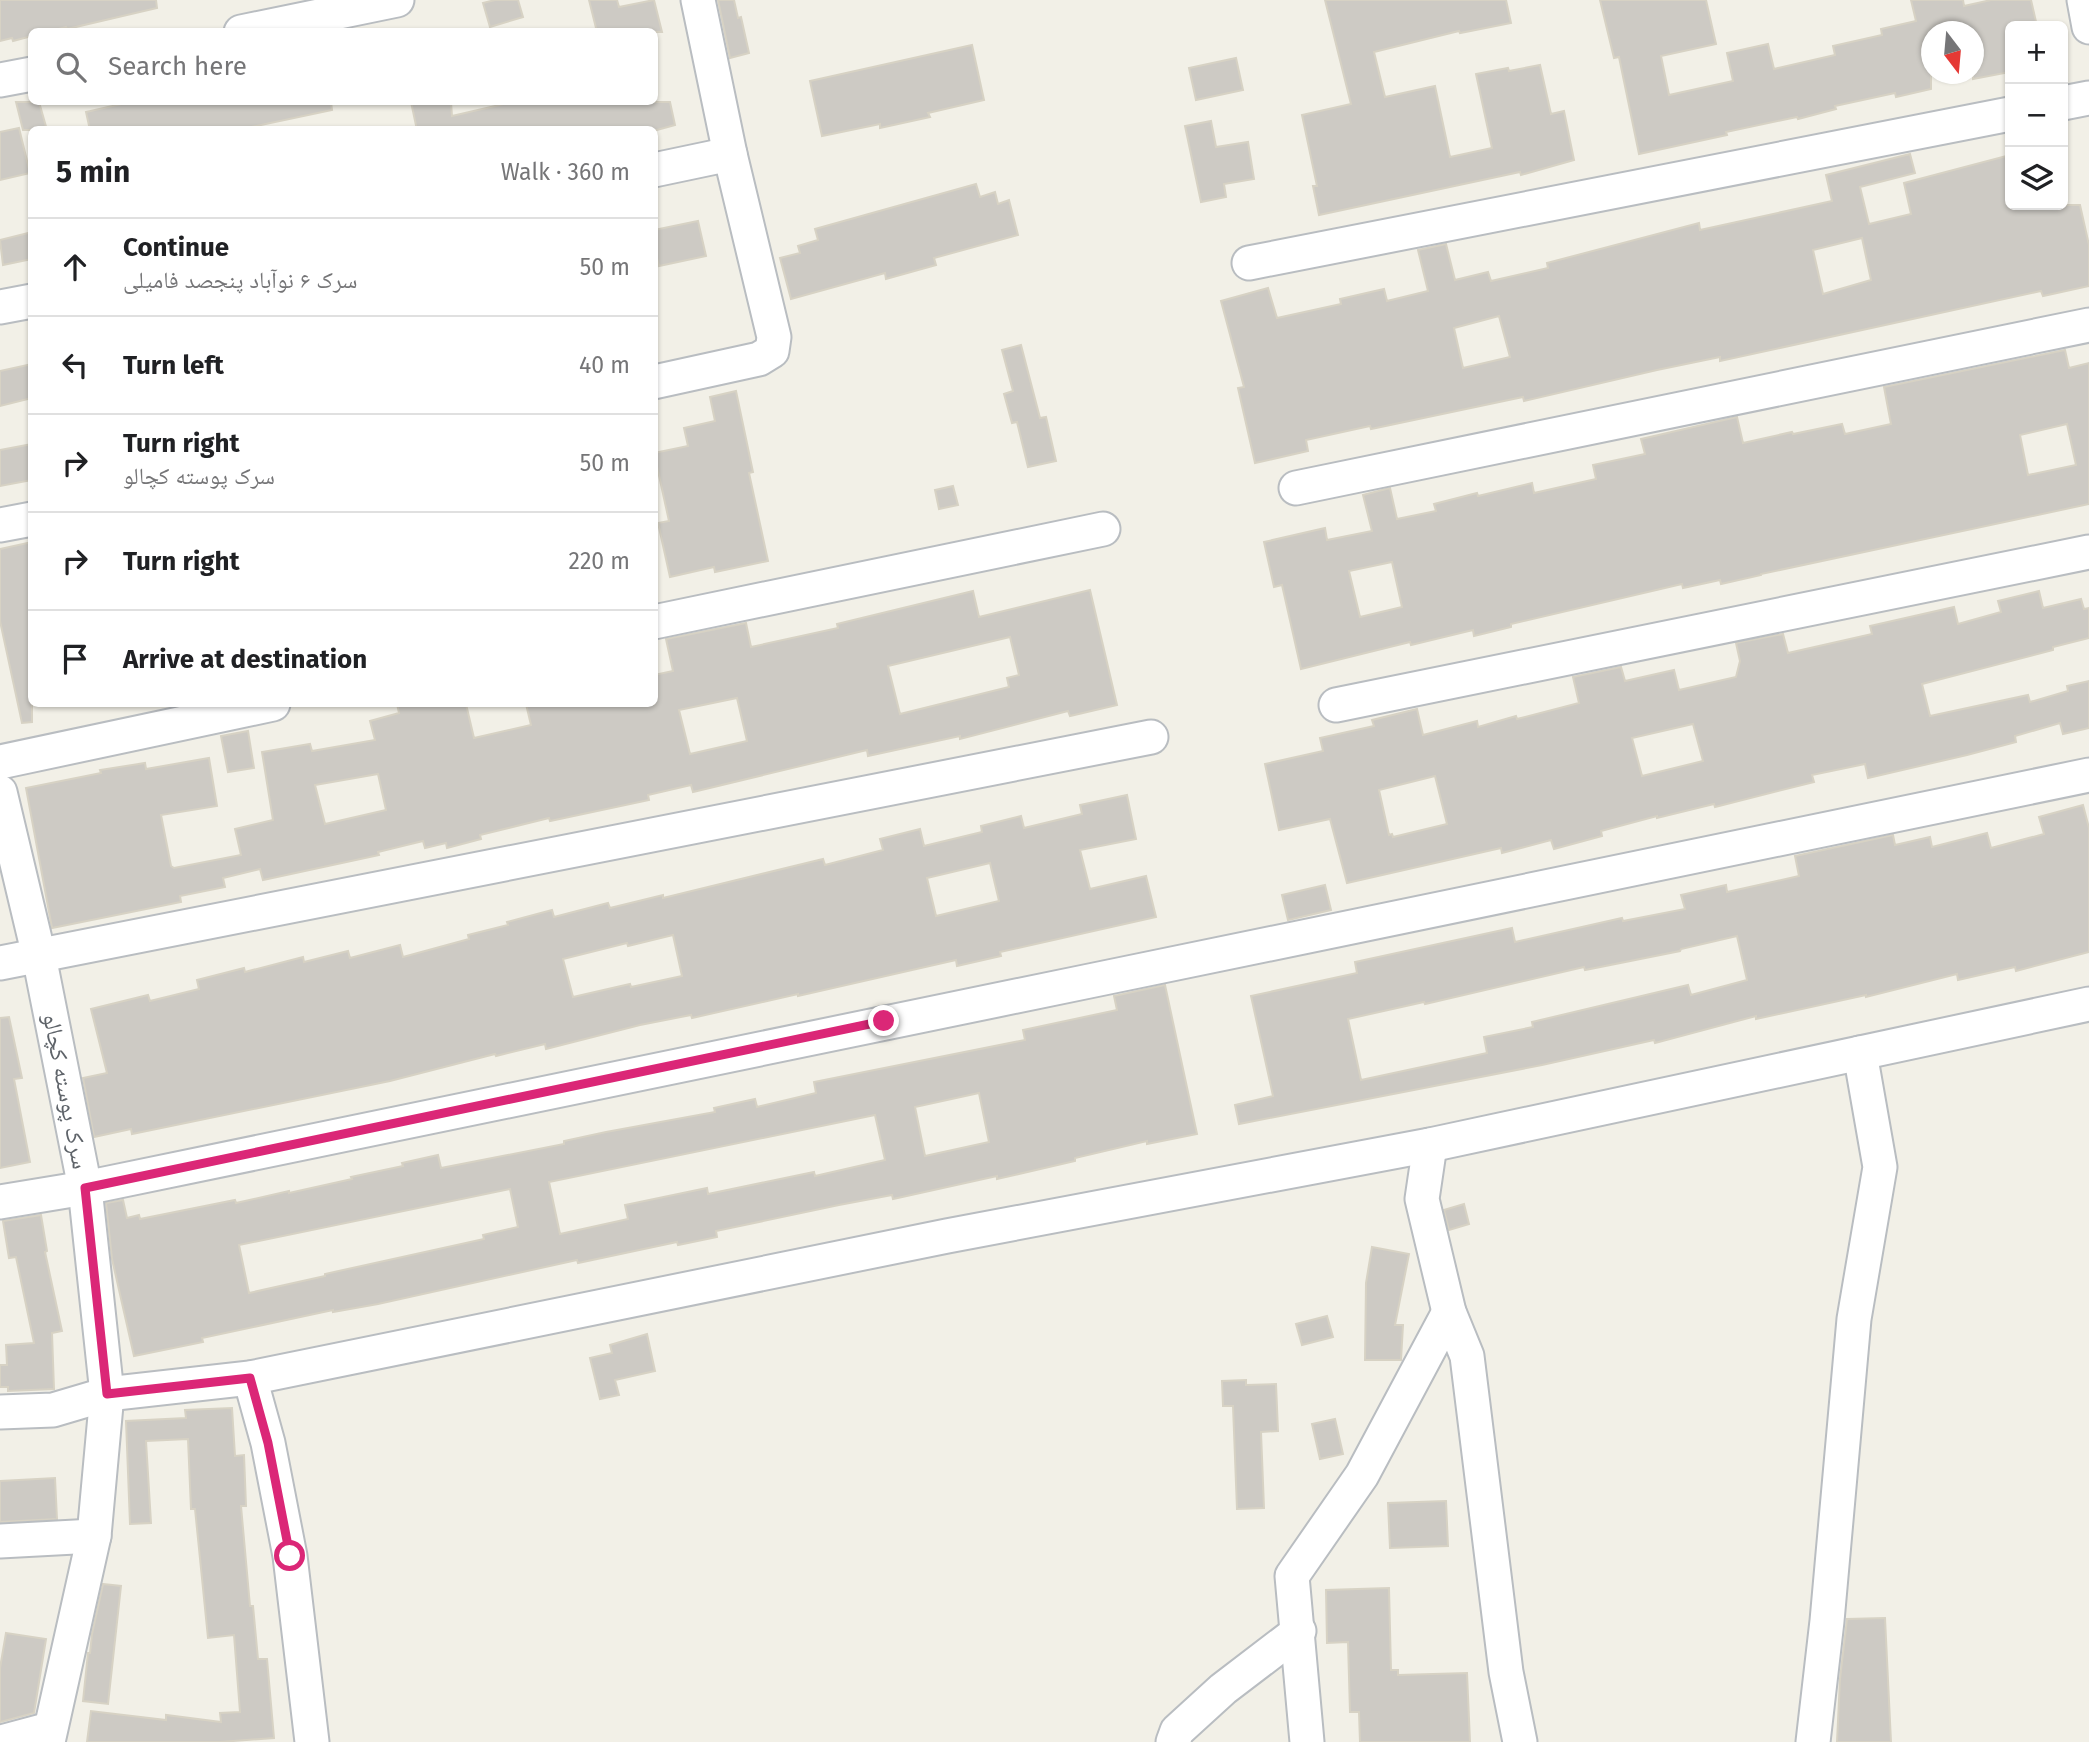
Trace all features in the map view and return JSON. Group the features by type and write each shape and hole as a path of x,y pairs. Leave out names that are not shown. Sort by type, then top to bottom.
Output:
{"street":[{"path":"260,28 397,0"},
{"path":"658,381 759,359 772,351 774,337 730,154 698,0"},
{"path":"2084,0 2089,27"},
{"path":"0,80 28,75"},
{"path":"2068,102 2089,98"},
{"path":"1249,263 2005,115"},
{"path":"658,169 730,154"},
{"path":"0,307 28,302"},
{"path":"1296,488 2089,325"},
{"path":"0,526 28,520"},
{"path":"658,621 1102,528"},
{"path":"1336,705 2089,552"},
{"path":"0,762 259,707"},
{"path":"0,963 1151,737"},
{"path":"0,1202 85,1188 884,1021 1268,946 2089,775"},
{"name":"سرک پوسته کچالو","path":"0,792 40,957 85,1188 107,1394 94,1535 49,1735"},
{"path":"0,1412 52,1410 107,1394 250,1378 947,1236 1430,1145 2089,1004"},
{"path":"1813,1742 1827,1620 1854,1319 1880,1167 1860,1053"},
{"path":"1430,1145 1422,1199 1449,1312 1467,1356 1506,1672 1520,1742"},
{"path":"1307,1742 1292,1576 1362,1475 1449,1312"},
{"path":"250,1378 268,1443 290,1556 312,1742"},
{"path":"0,1541 94,1535"},
{"path":"1173,1742 1177,1731 1223,1689 1299,1631"},
{"path":"1,1742 49,1735"}],"building":[{"path":"0,0 156,0 157,8 71,28 28,28 28,37 0,41"},
{"path":"518,0 523,17 490,27 483,3"},
{"path":"589,0 617,0 619,7 654,0 662,32 658,32 658,28 596,28"},
{"path":"718,0 734,0 738,18 741,17 749,53 730,58"},
{"path":"1325,0 1506,0 1511,23 1460,33 1459,31 1374,52 1385,97 1435,86 1450,157 1492,148 1476,74 1540,65 1551,114 1564,111 1574,160 1521,175 1520,172 1319,215 1313,186 1317,186 1302,115 1351,104"},
{"path":"1600,0 1706,0 1716,44 1661,56 1669,95 1733,81 1727,53 1768,44 1774,69 1835,55 1833,46 1882,35 1881,29 1916,21 1911,0 1963,0 1964,6 1991,0 2031,0 2036,21 2005,21 2005,73 1984,77 1984,21 1921,21 1921,84 1931,84 1931,89 1896,97 1895,93 1835,106 1836,109 1798,119 1797,117 1726,132 1727,135 1639,154 1619,57 1614,58"},
{"path":"972,45 984,100 928,113 930,117 880,128 880,124 822,136 810,81"},
{"path":"1236,58 1243,90 1196,100 1189,68"},
{"path":"16,102 40,105 46,126 28,126 28,130 23,130"},
{"path":"658,102 670,102 675,125 658,130 658,126 416,126 412,105 451,105 452,116 499,105 658,105"},
{"path":"117,105 331,105 332,110 256,126 89,126 86,112"},
{"path":"1211,121 1216,147 1248,142 1254,179 1224,184 1226,197 1201,202 1185,126"},
{"path":"19,128 28,173 0,180 0,132"},
{"path":"1910,154 1915,173 1860,187 1869,224 1911,214 1904,183 2005,156 2005,210 2068,210 2068,205 2080,205 2089,245 2089,286 2043,296 2041,291 1720,361 1720,357 1657,370 1524,401 1523,397 1371,429 1370,426 1306,440 1308,451 1255,463 1238,388 1244,387 1221,301 1268,288 1277,318 1341,304 1340,299 1384,289 1387,301 1428,291 1418,250 1446,244 1455,280 1488,272 1491,281 1548,268 1547,263 1699,223 1700,230 1832,201 1826,175","holes":["1862,238 1871,280 1823,294 1813,250","1499,316 1510,357 1463,368 1454,328"]},
{"path":"976,184 980,197 995,192 998,204 1009,200 1018,235 934,258 936,265 886,279 885,273 791,299 780,258 800,253 798,246 818,240 815,229"},
{"path":"698,221 706,256 659,266 658,229"},
{"path":"28,233 28,260 3,265 0,240"},
{"path":"1021,345 1040,418 1046,417 1056,461 1028,467 1017,422 1012,423 1004,394 1013,391 1002,350"},
{"path":"2065,350 2069,368 2089,363 2089,504 1721,584 1720,580 1683,588 1682,584 1511,624 1511,627 1474,636 1473,630 1411,645 1410,642 1301,669 1282,585 1274,587 1264,542 1325,528 1327,540 1372,531 1363,495 1390,488 1397,519 1436,511 1434,504 1477,493 1478,496 1532,483 1534,493 1596,479 1593,465 1645,454 1641,439 1737,417 1743,443 1842,424 1845,434 1891,424 1884,387","holes":["2067,424 2076,465 2028,475 2020,435","1392,562 1402,607 1360,617 1349,571"]},
{"path":"28,365 28,399 0,406 0,371"},
{"path":"736,391 753,472 749,473 768,561 715,572 714,567 670,577 658,523 669,521 658,471 658,452 688,446 684,428 715,421 710,397"},
{"path":"28,445 28,481 0,486 0,450"},
{"path":"953,486 958,505 939,509 935,490"},
{"path":"28,543 28,707 32,707 32,722 22,723 0,621 0,549"},
{"path":"1090,590 1117,705 1070,716 1068,711 960,739 960,736 868,756 867,750 693,792 691,785 648,795 649,800 550,821 549,818 480,835 481,839 447,848 446,843 425,848 423,841 378,852 379,855 263,880 260,869 223,878 225,887 180,896 181,902 52,928 26,788 101,773 100,770 145,763 146,769 209,758 217,806 161,815 171,866 174,868 241,855 235,829 273,820 262,752 310,744 312,751 375,740 370,721 399,713 398,707 467,707 474,738 531,725 527,707 658,707 658,674 673,671 666,639 746,623 751,647 838,628 837,624 973,591 979,617","holes":["1010,637 1019,675 1007,678 1009,687 900,714 888,666","737,698 747,741 690,754 679,710","378,774 386,810 325,824 315,785"]},
{"path":"2039,591 2043,608 2081,599 2084,609 2089,608 2089,638 1922,684 1930,716 2028,695 2030,702 2068,691 2067,686 2089,681 2089,728 2063,734 2060,723 2015,736 2016,742 1868,778 1865,764 1812,775 1814,782 1715,807 1714,804 1657,816 1601,831 1602,836 1554,849 1551,840 1502,853 1501,848 1347,883 1330,819 1279,830 1265,764 1323,751 1320,738 1374,726 1372,720 1417,709 1423,735 1477,721 1478,727 1516,716 1517,719 1579,703 1573,677 1621,667 1625,681 1674,670 1679,690 1736,677 1740,661 1736,643 1783,634 1788,653 1872,634 1870,626 1954,607 1958,624 2001,612 1998,601","holes":["1693,724 1703,761 1642,776 1632,738","1435,776 1447,824 1393,837 1392,834 1389,835 1379,790"]},
{"path":"248,731 254,768 228,772 221,736"},
{"path":"1127,795 1136,839 1080,850 1090,889 1146,876 1156,917 1000,952 1001,956 957,966 956,960 692,1018 691,1015 640,1025 546,1049 545,1044 390,1081 132,1134 131,1129 94,1137 83,1078 107,1073 91,1009 148,995 150,1001 199,989 197,980 244,968 245,972 303,957 304,962 348,951 350,958 400,945 403,957 469,939 468,935 552,910 554,917 608,903 610,908 663,895 663,898 823,859 825,865 883,850 880,839 920,829 924,846 982,832 981,826 1021,816 1024,828 1082,814 1080,805","holes":["990,863 999,901 936,916 927,878","673,935 682,976 573,997 563,959"]},
{"path":"2083,805 2089,828 2089,952 2016,971 2015,967 1958,980 1957,974 1866,997 1756,1019 1756,1016 1655,1043 1654,1040 1542,1065 1239,1124 1235,1105 1273,1096 1251,996 1357,973 1355,962 1512,928 1515,942 1622,918 1623,921 1685,909 1681,895 1726,885 1727,892 1799,876 1795,856 1893,835 1895,845 1930,837 1932,847 1987,833 1991,848 2044,834 2039,817","holes":["1737,936 1747,980 1691,995 1688,985 1532,1022 1533,1027 1484,1037 1487,1053 1361,1080 1348,1019 1584,967 1585,970 1680,951"]},
{"path":"1325,885 1331,910 1288,920 1282,895"},
{"path":"1165,985 1197,1134 1147,1144 1147,1141 997,1179 997,1176 893,1199 892,1195 716,1231 717,1237 678,1245 677,1242 578,1263 577,1260 378,1304 333,1310 202,1338 203,1342 134,1356 112,1259 106,1203 123,1200 127,1218 139,1215 140,1219 235,1200 236,1203 289,1193 438,1155 441,1168 564,1144 564,1141 606,1132 715,1112 714,1108 755,1099 757,1107 816,1093 814,1082 1025,1040 1023,1030 1117,1010 1114,996","holes":["979,1093 989,1142 925,1156 915,1107","875,1115 885,1160 815,1176 814,1172 708,1194 707,1188 625,1205 628,1219 560,1234 549,1182","510,1189 518,1227 483,1235 484,1239 249,1293 239,1245"]},
{"path":"9,1017 22,1078 14,1079 30,1162 0,1168 0,1018"},
{"path":"1464,1204 1469,1224 1449,1230 1444,1210"},
{"path":"41,1215 45,1252 62,1331 52,1333 54,1389 8,1391 8,1387 0,1387 0,1365 7,1365 6,1345 34,1343 16,1257 9,1258 3,1221"},
{"path":"1372,1247 1409,1254 1395,1325 1403,1325 1401,1360 1365,1360 1366,1283"},
{"path":"1327,1316 1333,1337 1302,1345 1296,1324"},
{"path":"647,1334 655,1371 615,1380 619,1395 600,1399 590,1358 612,1353 610,1345"},
{"path":"1246,1380 1246,1385 1276,1384 1278,1431 1261,1432 1264,1508 1237,1509 1233,1406 1223,1406 1222,1381"},
{"path":"232,1408 235,1456 244,1455 246,1506 241,1506 250,1606 253,1606 258,1659 267,1659 274,1738 220,1742 87,1742 91,1711 166,1720 166,1715 221,1722 220,1713 240,1712 234,1635 208,1638 195,1509 191,1509 188,1439 146,1441 151,1523 130,1524 126,1421 186,1418 185,1410"},
{"path":"1335,1419 1343,1454 1320,1459 1312,1424"},
{"path":"55,1478 57,1519 0,1522 0,1481"},
{"path":"1446,1501 1448,1546 1390,1548 1388,1503"},
{"path":"103,1584 121,1586 108,1704 83,1701 88,1653"},
{"path":"1389,1588 1391,1670 1398,1670 1398,1675 1467,1673 1470,1742 1360,1742 1359,1712 1350,1712 1348,1642 1327,1643 1326,1590"},
{"path":"1885,1618 1891,1742 1837,1742 1840,1679 1847,1619"},
{"path":"6,1633 46,1639 34,1713 0,1722 0,1668"}],"route":[{"path":"290,1556 268,1443 250,1378 107,1394 85,1188 884,1021"}]}
